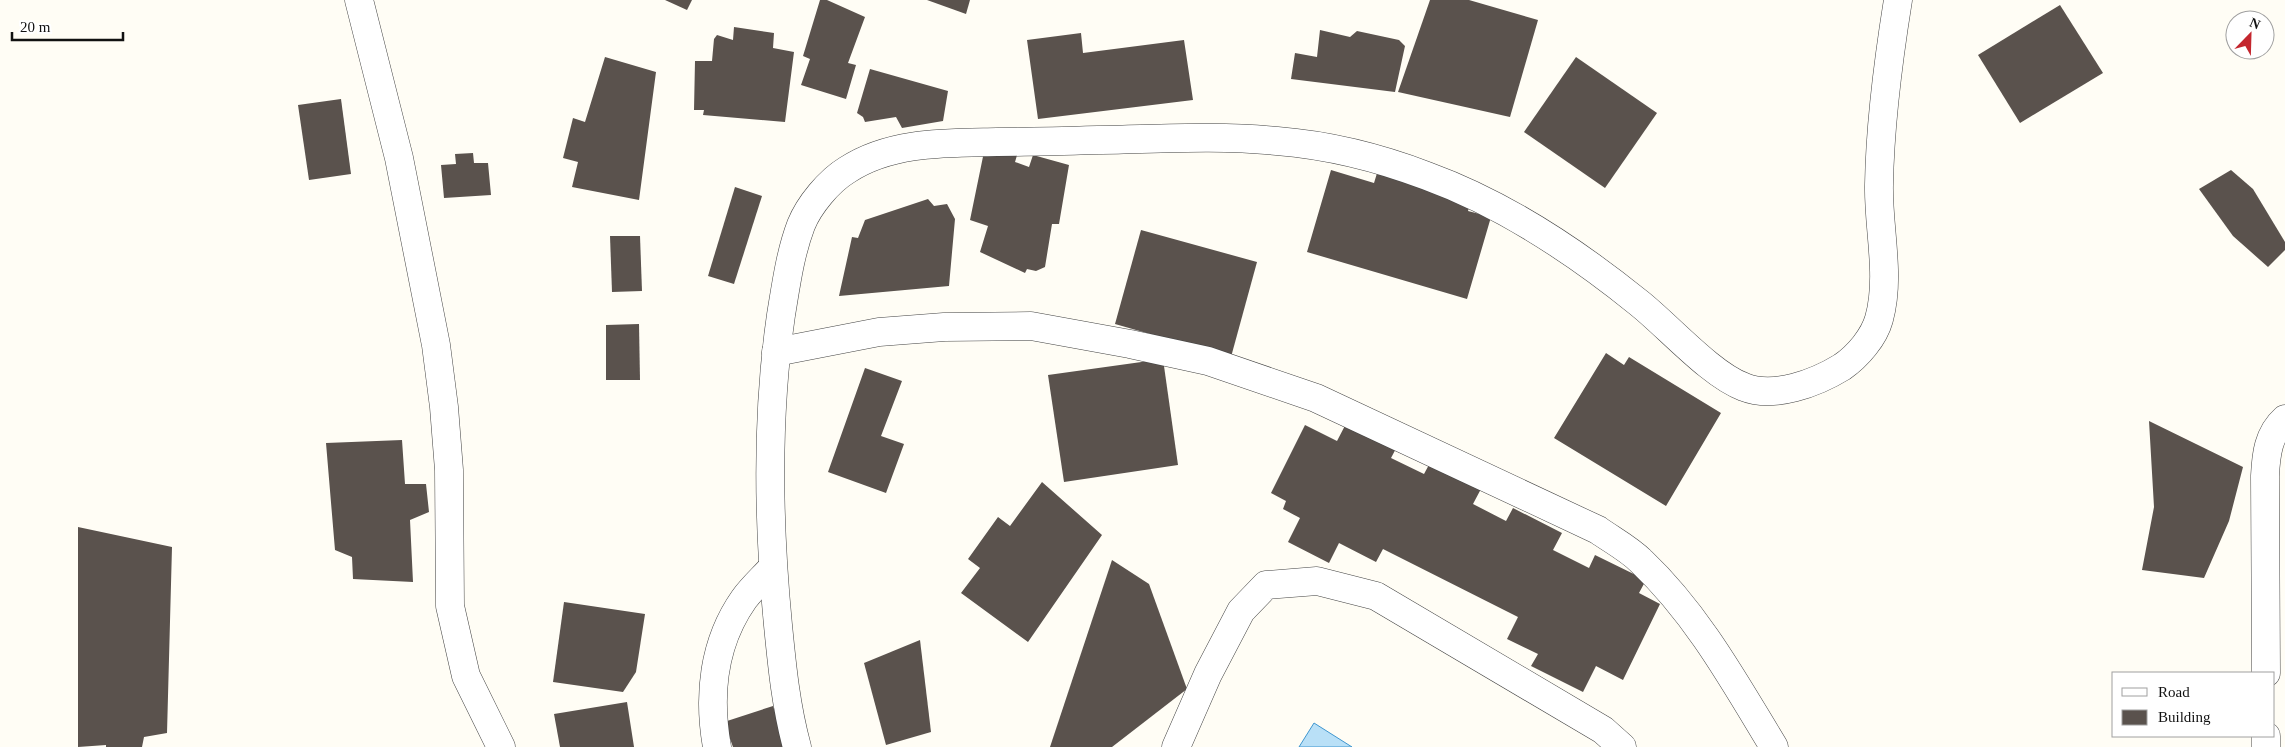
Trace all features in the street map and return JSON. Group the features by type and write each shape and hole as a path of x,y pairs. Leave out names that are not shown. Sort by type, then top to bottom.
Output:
{"street":[{"path":"359,0 399,158 436,345 444,407 449,470 450,606 466,676 501,747"},
{"path":"797,747 787,711 772,568 770,445 776,352 789,265 803,220 821,195 843,172 874,156 930,144 1202,138 1279,141 1355,154 1429,176 1499,208 1564,248 1639,303 1724,376 1747,390 1770,390 1799,386 1841,367 1860,351 1879,322 1884,286 1879,188 1883,94 1898,0"},
{"path":"776,352 879,332 944,327 1031,326 1130,344 1208,361 1316,398 1598,530 1640,559 1682,603 1704,634 1774,747"},
{"path":"2266,672 2264,476 2267,452 2276,427 2285,419"},
{"path":"717,747 712,722 713,679 724,638 744,600 772,568"},
{"path":"1176,747 1208,674 1241,611 1266,585 1317,581 1376,596 1603,730 1622,747"}],"water":[{"path":"1314,723 1352,747 1299,747"}],"building":[{"path":"665,0 692,0 687,10"},
{"path":"820,0 827,0 865,17 848,63 856,65 846,99 801,85 810,59 803,56"},
{"path":"927,0 970,0 966,14"},
{"path":"1430,0 1469,0 1538,20 1510,117 1398,92"},
{"path":"2060,5 2103,73 2020,123 1978,55"},
{"path":"734,27 774,33 773,48 794,52 785,122 703,115 704,110 694,110 695,61 712,61 714,39 717,35 733,40"},
{"path":"1320,30 1350,37 1357,31 1399,40 1405,46 1395,92 1291,79 1295,53 1317,57"},
{"path":"1081,33 1083,53 1184,40 1193,100 1038,119 1027,40"},
{"path":"605,57 656,72 639,200 572,187 578,162 563,158 573,118 585,122"},
{"path":"1576,57 1657,113 1605,188 1524,132"},
{"path":"870,69 948,91 943,121 902,128 896,117 865,122 863,117 857,113"},
{"path":"341,99 351,174 309,180 298,105"},
{"path":"986,142 1018,152 1015,162 1029,167 1033,155 1069,165 1059,224 1052,224 1045,267 1036,271 1027,269 1025,273 980,252 988,226 970,220"},
{"path":"473,153 474,163 488,163 491,195 444,198 441,165 456,164 455,154"},
{"path":"1331,170 1374,183 1378,170 1472,198 1468,211 1491,217 1467,299 1307,252"},
{"path":"2231,170 2253,189 2285,242 2285,250 2268,267 2233,236 2199,189"},
{"path":"735,187 762,196 734,284 708,276"},
{"path":"928,199 934,206 947,204 955,219 949,286 839,296 852,237 858,238 865,220"},
{"path":"1141,230 1257,262 1231,357 1115,324"},
{"path":"610,236 640,236 642,291 612,292"},
{"path":"639,324 640,380 606,380 606,325"},
{"path":"1606,353 1624,365 1629,357 1721,413 1666,506 1554,438"},
{"path":"1163,359 1178,465 1064,482 1048,375"},
{"path":"865,368 902,381 881,436 904,444 886,493 828,472"},
{"path":"1350,416 1400,441 1391,458 1424,474 1431,461 1482,487 1473,504 1506,521 1513,508 1562,533 1553,550 1589,568 1595,555 1646,580 1639,593 1660,604 1623,680 1596,666 1583,692 1531,666 1538,654 1507,639 1518,617 1383,549 1376,562 1339,543 1329,563 1288,542 1300,518 1283,509 1286,501 1271,493 1305,425 1337,441"},
{"path":"2149,421 2243,467 2229,521 2204,578 2142,570 2154,507"},
{"path":"402,440 405,484 426,484 429,512 410,520 413,582 353,579 352,557 335,550 326,443"},
{"path":"1042,482 1102,535 1028,642 961,593 980,568 968,559 998,517 1010,526"},
{"path":"78,527 172,547 167,733 144,737 142,747 106,747 106,745 78,747"},
{"path":"1112,560 1149,584 1187,689 1112,747 1050,747"},
{"path":"564,602 645,614 636,672 623,692 553,682"},
{"path":"920,640 931,732 886,745 864,663"},
{"path":"627,702 634,747 560,747 554,714"},
{"path":"773,706 787,747 733,747 724,722"}]}
